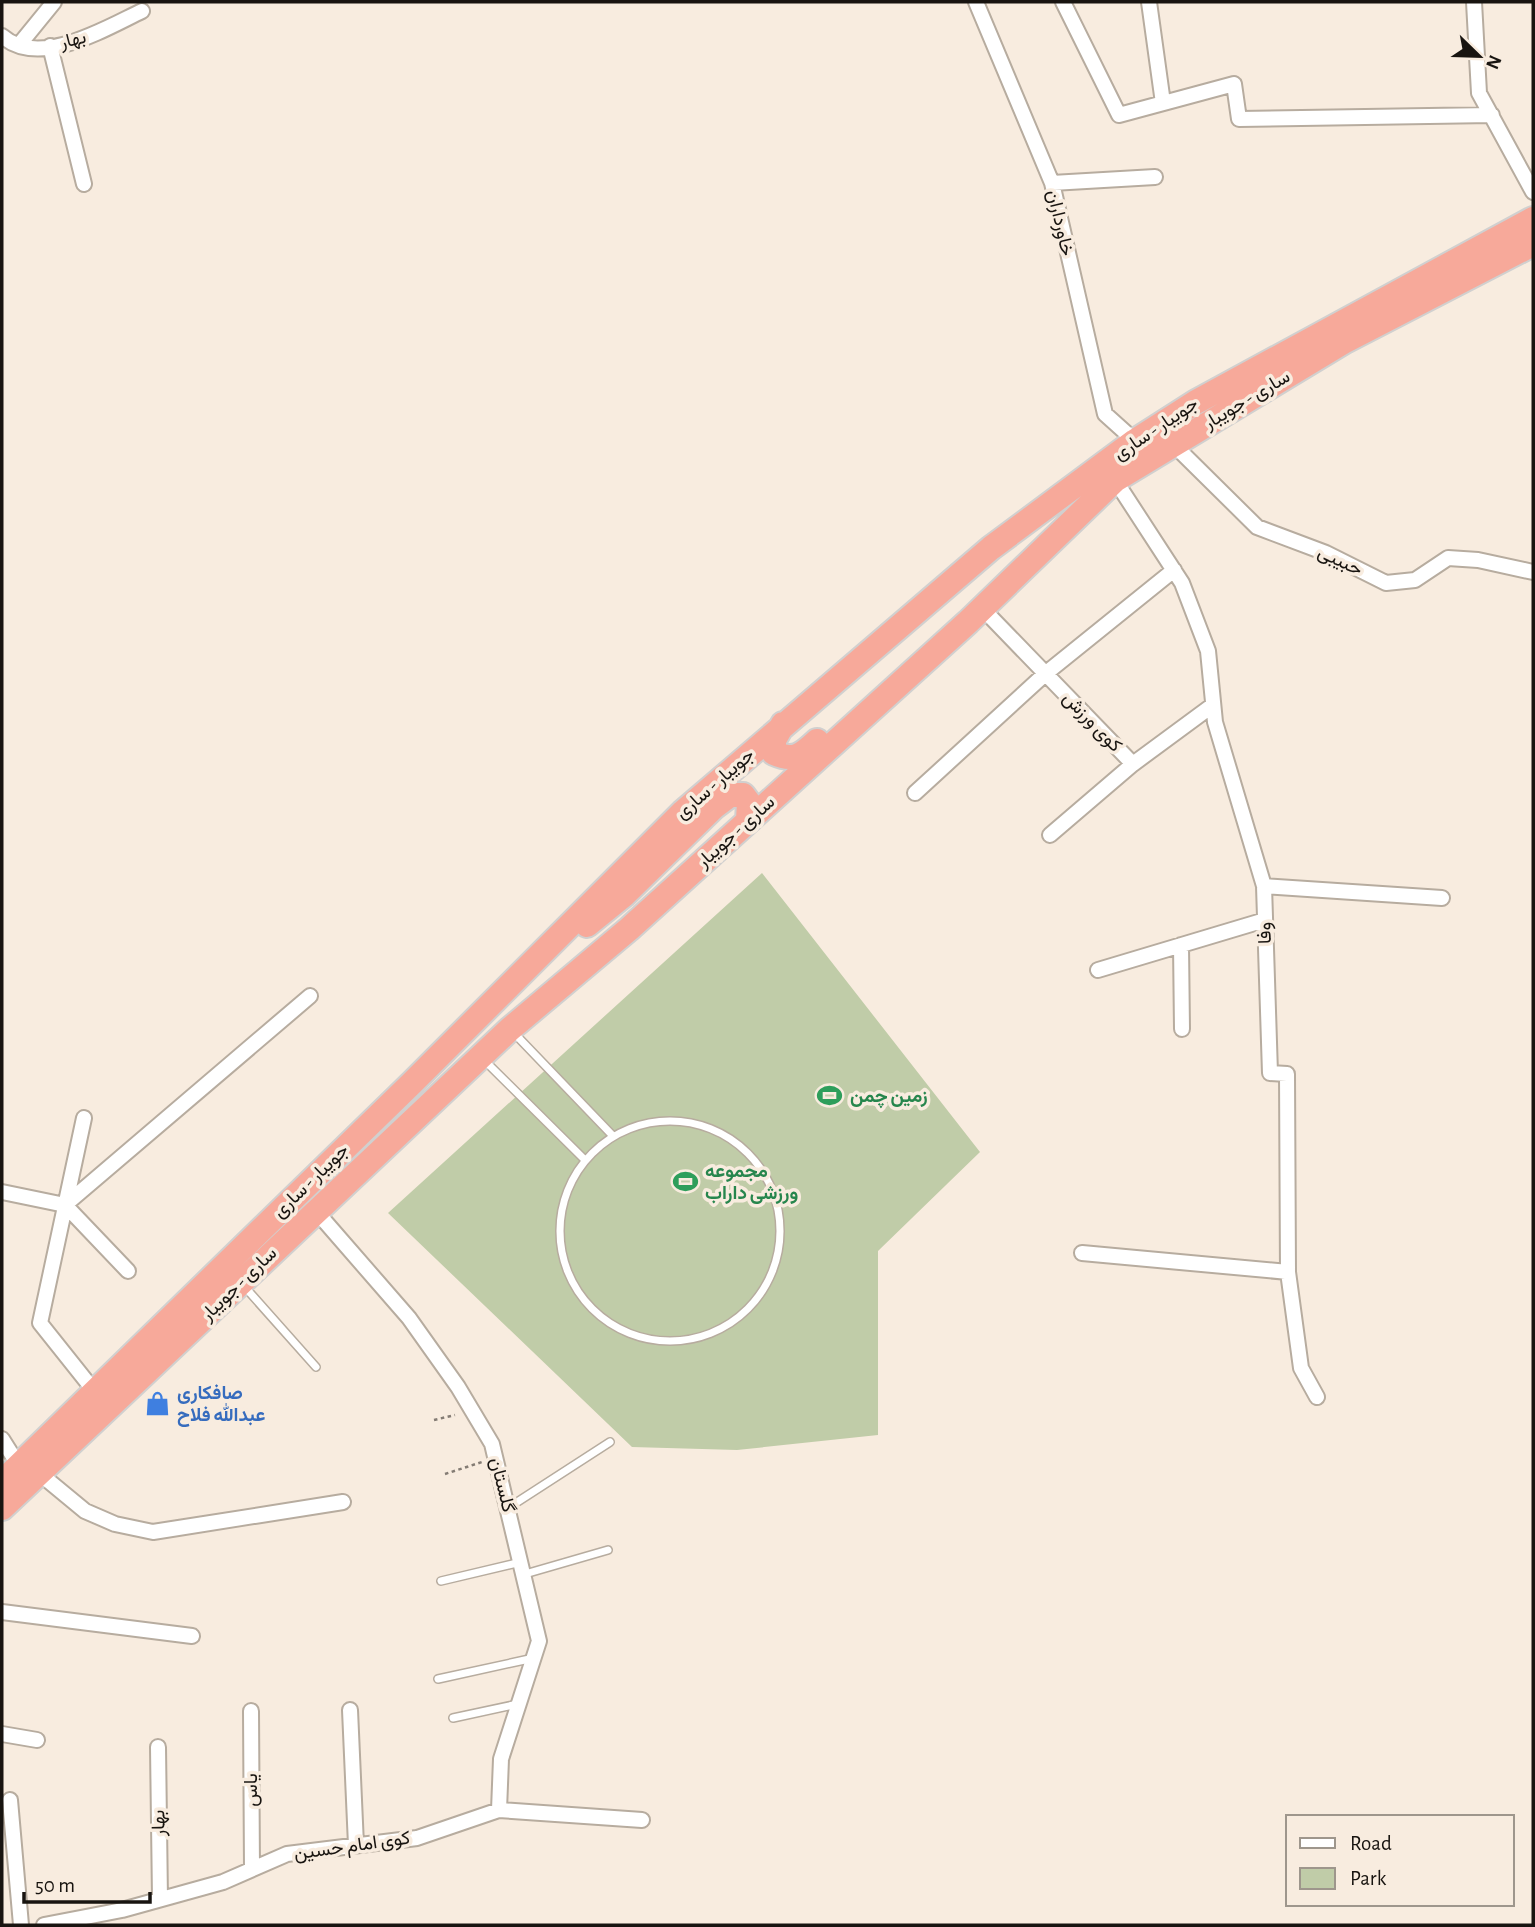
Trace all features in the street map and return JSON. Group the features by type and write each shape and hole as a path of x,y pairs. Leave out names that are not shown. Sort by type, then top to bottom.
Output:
{"highway":[{"name":"جویبار - ساری","path":"20,1474 95,1392 412,1083 548,943 698,798 991,548 1135,441 1196,402 1533,219"},
{"name":"ساری - جویبار","path":"2,1508 20,1474 240,1282 510,1029 629,929 904,680 1115,480 1345,341 1533,244"},
{"path":"783,723 774,740 774,753 787,759 800,757 854,706 883,687 904,680"},
{"path":"548,943 590,923 730,795 743,795 749,803 748,820"}],"street":[{"path":"19,45 54,2"},
{"name":"خاورداران","path":"976,2 1052,183 1105,414 1135,441"},
{"path":"1063,2 1119,115 1234,84 1239,119 1492,115"},
{"path":"1149,2 1163,103"},
{"path":"1474,2 1479,93 1533,192"},
{"name":"بهار","path":"2,36 32,49 84,40 142,11"},
{"path":"50,46 84,184"},
{"path":"1052,183 1155,177"},
{"name":"حبیبی","path":"1174,445 1257,527 1326,553 1386,583 1415,580 1448,558 1478,560 1533,572"},
{"name":"وفا","path":"1115,480 1182,583 1208,652 1213,705 1238,808 1264,886 1270,1073 1287,1074 1288,1272 1301,1368 1317,1397"},
{"path":"915,793 1045,674 1174,570"},
{"name":"کوی ورزش","path":"982,608 1133,764 1213,705"},
{"path":"1050,835 1133,764"},
{"path":"1264,886 1442,898"},
{"path":"1098,970 1265,920"},
{"path":"1181,945 1182,1029"},
{"path":"65,1205 310,996"},
{"path":"84,1118 40,1323 95,1392"},
{"path":"2,1192 65,1205 128,1271"},
{"name":"گلستان","path":"315,1210 409,1318 492,1444 539,1641 522,1703 501,1759 499,1810"},
{"path":"1082,1253 1288,1272"},
{"path":"2,1438 20,1474 85,1511 115,1524 153,1532 343,1502"},
{"path":"2,1612 192,1636"},
{"path":"350,1710 356,1845"},
{"name":"یاس","path":"251,1711 252,1869"},
{"path":"2,1734 37,1740"},
{"name":"بهار","path":"158,1747 160,1899"},
{"path":"10,1800 21,1925"},
{"path":"499,1810 642,1820"},
{"name":"کوی امام حسین","path":"44,1925 223,1882 287,1854 417,1838 499,1810"}],"lane":[{"path":"510,1029 613,1136"},
{"path":"481,1057 584,1160"},
{"path":"685,1120 721,1131 749,1152 770,1181 780,1215 780,1250 768,1284 746,1312 717,1332 683,1341 645,1339 611,1325 583,1300 565,1267 559,1230 566,1193 584,1160 613,1136 648,1122 685,1120"},
{"path":"240,1282 316,1367"},
{"path":"508,1508 610,1442"},
{"path":"441,1581 523,1568 608,1550"},
{"path":"438,1679 534,1658"},
{"path":"453,1718 522,1703"}],"path":[{"path":"434,1420 472,1411"},
{"path":"445,1474 495,1458"}],"green space":[{"name":"مجموعه ورزشی داراب","path":"762,873 980,1152 878,1251 878,1435 737,1450 632,1447 388,1213"}],"place":[{"name":"زمین چمن","path":"830,1096"},
{"name":"مجموعه ورزشی داراب","path":"685,1182"},
{"name":"صافکاری عبدالله فلاح","path":"157,1404"}]}
